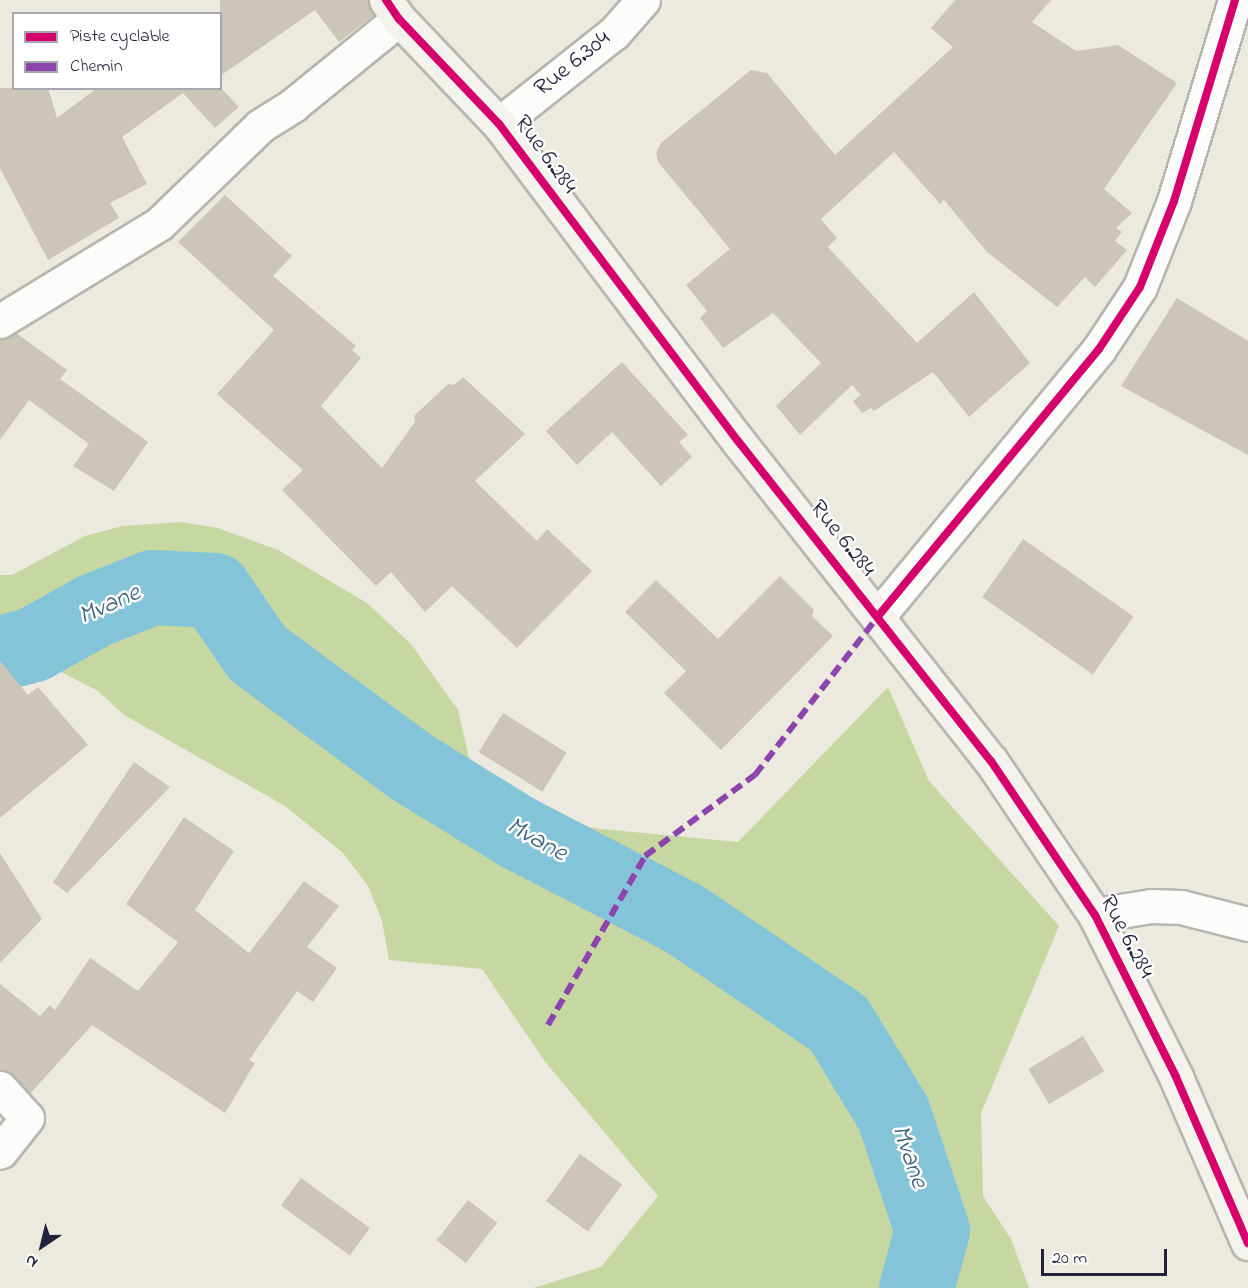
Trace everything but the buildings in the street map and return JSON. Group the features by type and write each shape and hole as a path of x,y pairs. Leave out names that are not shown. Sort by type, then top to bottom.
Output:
{"street":[{"name":"Rue 6.304","path":"499,124 614,33 643,0"},
{"path":"879,615 1099,349 1140,288 1174,201 1235,0"},
{"name":"Rue 6.284","path":"393,10 499,124 738,441 879,615 992,761 1095,915 1176,1077 1248,1243"},
{"path":"0,321 159,224 260,126 293,105 393,10"},
{"path":"1095,915 1151,906 1181,907 1248,924"},
{"path":"0,1088 27,1118 0,1152"}],"green space":[{"path":"181,522 218,528 278,550 367,603 411,644 458,710 471,767 500,794 592,828 738,842 888,687 929,781 1059,926 981,1113 983,1196 1011,1239 1029,1288 533,1288 601,1267 658,1196 546,1063 482,969 389,960 382,921 368,886 343,853 285,806 124,715 98,691 59,671 0,677 0,575 12,575 85,536 122,526"}],"waterway":[{"name":"Mvane","path":"0,653 33,644 94,610 152,587 214,590 257,653 410,766 519,833 683,918 838,1023 893,1113 932,1230 916,1288"}],"marked path":[{"path":"548,1025 645,856 755,775 879,615"}],"cycle path":[{"path":"386,0 399,19 499,124 738,441 991,761 1095,915 1176,1077 1248,1243"},
{"path":"879,615 1099,349 1140,287 1174,201 1235,0"}]}
